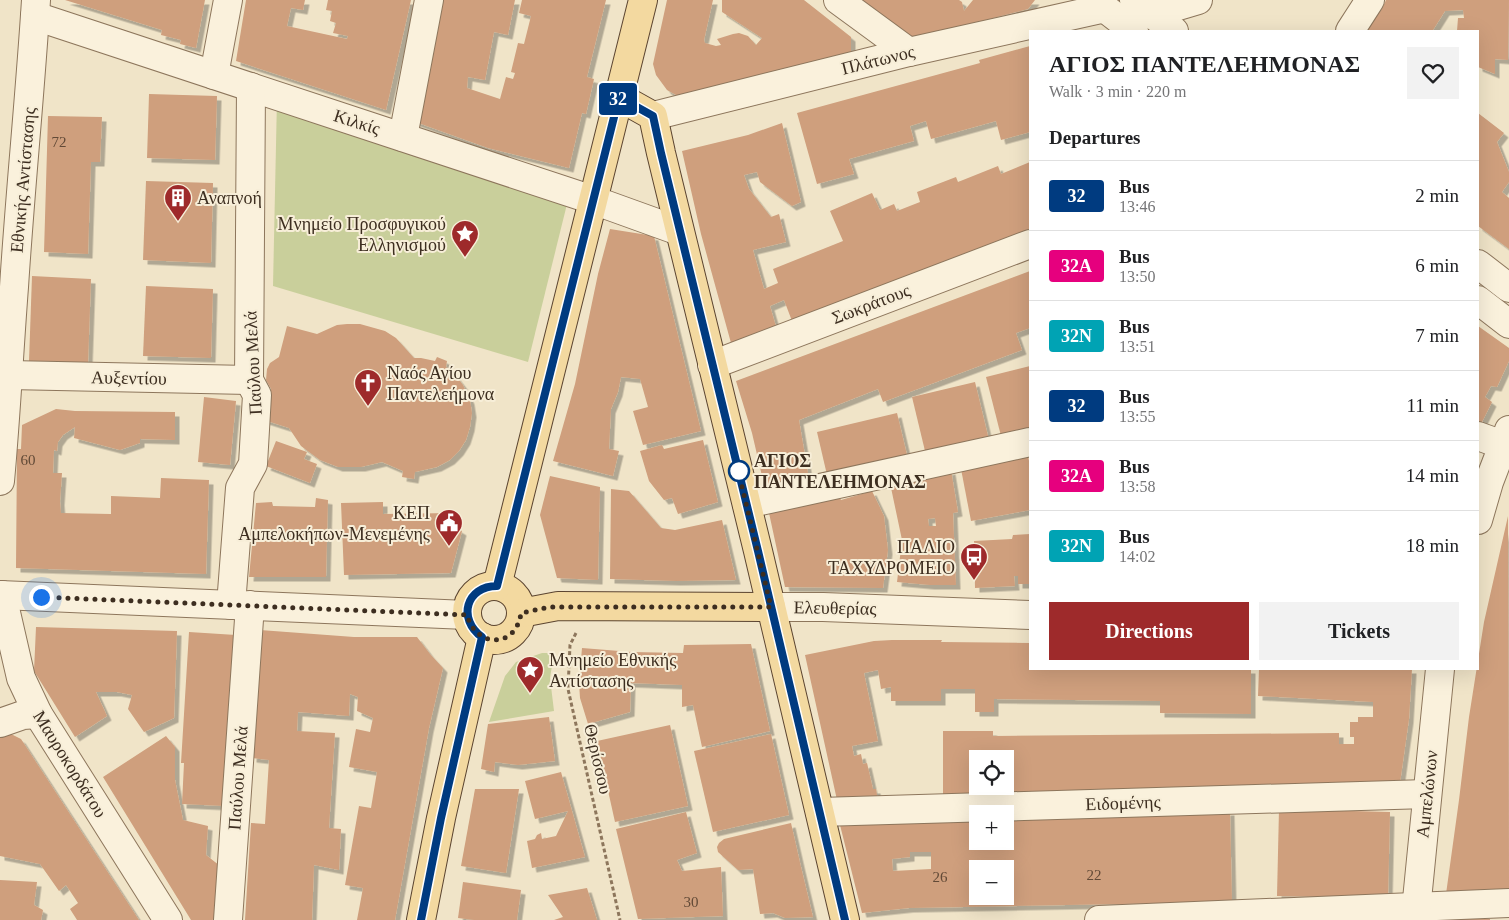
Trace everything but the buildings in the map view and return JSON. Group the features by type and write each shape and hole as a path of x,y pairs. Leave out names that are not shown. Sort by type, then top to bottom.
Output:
{"main road":[{"path":"497,586 643,0"},
{"path":"619,97 653,116 845,920"},
{"path":"490,586 497,586 512,592 517,598 521,613 517,628 505,638 490,640 474,632 469,624 467,615 468,607 475,593 490,586"},
{"name":"Ελευθερίας","path":"521,613 550,607 588,606 771,607"},
{"path":"421,920 441,818 482,637"}],"street":[{"path":"214,75 228,0"},
{"path":"403,137 429,0"},
{"path":"838,0 909,52"},
{"path":"1140,15 1198,0"},
{"path":"1351,30 1370,0"},
{"path":"1100,4 1140,15 1172,30"},
{"name":"Πλάτωνος","path":"653,116 1100,4"},
{"name":"Κιλκίς","path":"36,8 214,75 594,200 679,230"},
{"name":"Εθνικής Αντίστασης","path":"0,480 9,375 7,287 31,90 36,8"},
{"name":"Παύλου Μελά","path":"228,920 241,605 240,488 253,464 257,395 249,380 251,87"},
{"name":"Σωκράτους","path":"712,364 1029,244"},
{"path":"1479,265 1509,288"},
{"path":"1479,301 1509,324"},
{"name":"Αυξεντίου","path":"9,375 249,380"},
{"path":"1479,436 1506,437 1479,517"},
{"path":"747,504 1029,442"},
{"path":"1,595 467,615"},
{"name":"Μαυροκορδάτου","path":"1,595 21,678 38,714 168,920"},
{"name":"Ελευθερίας","path":"771,607 823,607 1029,615"},
{"name":"Αμπελώνων","path":"1416,914 1440,670"},
{"path":"0,723 23,715 38,714"},
{"name":"Ειδομένης","path":"820,812 1427,794"},
{"path":"1099,920 1416,914 1509,903"}],"path":[{"name":"Θερίσσου","path":"588,606 570,645 568,689 620,920"}],"green space":[{"path":"277,98 568,200 528,362 273,286"},
{"path":"542,653 554,653 550,678 554,711 489,722 505,676 516,662"}],"bus line":[{"name":"32","path":"421,920 441,818 482,637 474,632 469,624 468,607 475,593 482,588 497,586 619,97 653,116 845,920"}],"place":[{"name":"Αναπνοή","path":"178,222"},
{"name":"Μνημείο Προσφυγικού Ελληνισμού","path":"465,258"},
{"name":"Ναός Αγίου Παντελεήμονα","path":"368,407"},
{"name":"ΑΓΙΟΣ ΠΑΝΤΕΛΕΗΜΟΝΑΣ","path":"739,471"},
{"name":"ΚΕΠ Αμπελοκήπων-Μενεμένης","path":"449,547"},
{"name":"ΠΑΛΙΟ ΤΑΧΥΔΡΟΜΕΙΟ","path":"974,581"},
{"name":"Μνημείο Εθνικής Αντίστασης","path":"530,694"}],"route":[{"path":"41,597 467,615 469,624 474,632 490,640 498,640 512,634 517,628 521,613 558,606 771,607 739,471"}]}
